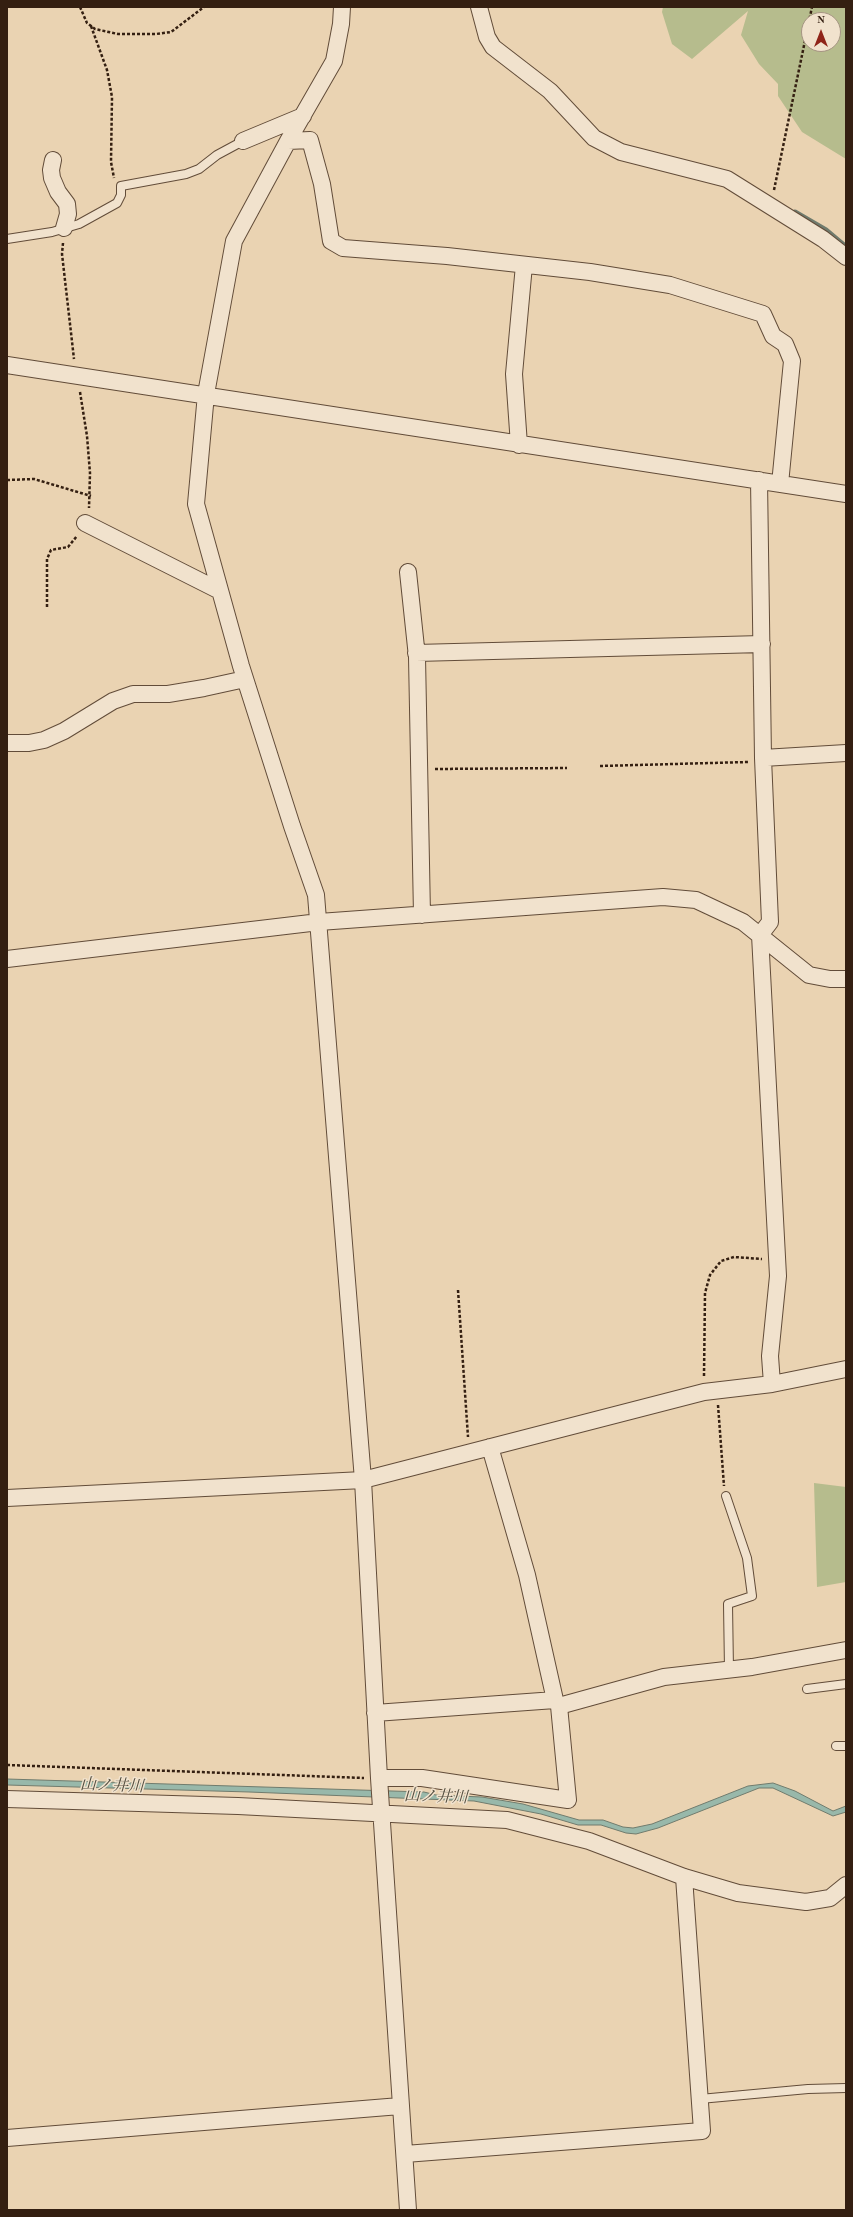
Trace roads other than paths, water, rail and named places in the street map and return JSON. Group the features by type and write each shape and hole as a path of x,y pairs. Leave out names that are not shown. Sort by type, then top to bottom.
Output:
{"street":[{"path":"342,7 342,24 334,61 288,141 234,241 206,394 196,504 245,679 292,826 316,895 363,1480 379,1778 394,1978 400,2106 405,2154 408,2210"},
{"path":"479,7 488,37 493,47 550,91 594,138 621,152 727,179 823,239 846,257"},
{"path":"243,141 303,116"},
{"path":"288,141 310,140 322,184 332,241 343,248 590,272 670,284 763,314 773,336 785,344 792,361 780,484"},
{"path":"53,160 51,170 52,178 58,192 67,204 68,214 64,228"},
{"path":"519,445 514,374 524,265"},
{"path":"7,364 206,394 519,445 846,494"},
{"path":"759,480 764,760 770,922 760,935 778,1276 770,1356 772,1384"},
{"path":"85,523 220,591"},
{"path":"408,572 416,653 422,915"},
{"path":"416,653 762,644"},
{"path":"7,743 29,743 44,740 113,701 133,694 168,694 245,679"},
{"path":"764,760 846,753"},
{"path":"7,958 319,922 663,897 696,900 742,922 809,975 830,979 846,979"},
{"path":"7,1498 363,1480 711,1392 772,1384 846,1369"},
{"path":"379,1778 422,1778 568,1800 557,1703 527,1575 490,1447"},
{"path":"376,1713 557,1703 664,1677 752,1668 846,1650"},
{"path":"7,1799 238,1806 506,1820 589,1841 684,1877 738,1893 806,1902 830,1898 846,1885"},
{"path":"405,2154 702,2131 684,1877"},
{"path":"7,2138 400,2106"}],"lane":[{"path":"7,239 52,232 79,224 117,203 121,195 121,186 186,174 199,169 217,155 243,141"},
{"path":"726,1496 747,1558 752,1596 728,1604 729,1670"},
{"path":"807,1689 846,1684"},
{"path":"836,1746 846,1746"},
{"path":"700,2099 808,2089 846,2088"}],"water":[{"name":"山ノ井川","path":"7,1779 424,1792 436,1795 482,1797 523,1804 579,1820 603,1820 623,1827 633,1828 652,1824 748,1786 773,1783 795,1791 833,1811 846,1806 846,1812 833,1816 773,1788 759,1788 658,1828 636,1834 626,1833 601,1825 578,1825 541,1814 474,1801 249,1792 7,1785"}],"waterway":[{"path":"795,212 826,230 845,246"}]}
